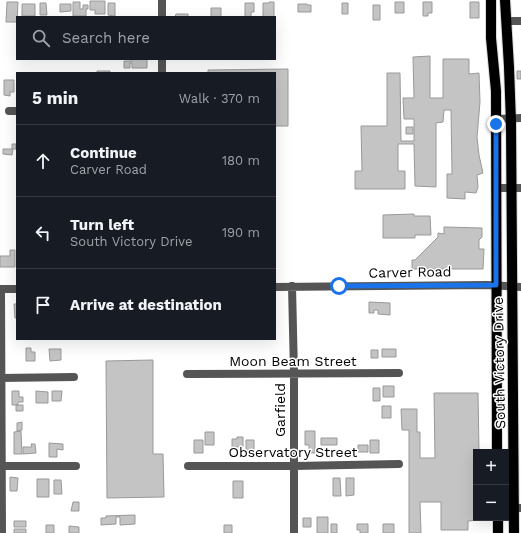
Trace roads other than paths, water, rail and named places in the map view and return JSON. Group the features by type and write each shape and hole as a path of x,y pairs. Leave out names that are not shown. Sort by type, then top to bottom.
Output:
{"main road":[{"name":"South Victory Drive","path":"491,0 491,38 496,91 497,449"},
{"name":"South Victory Drive","path":"504,3 509,67 516,118 517,287 514,400 514,533"},
{"path":"497,400 514,400"},
{"path":"498,521 498,533"}],"street":[{"path":"162,0 162,16"},
{"path":"506,21 521,21"},
{"path":"162,60 162,72"},
{"path":"496,119 516,118"},
{"path":"496,188 516,188"},
{"name":"Carver Road","path":"276,286 496,285 517,287"},
{"name":"Garfield","path":"292,286 294,373 294,533"},
{"path":"2,533 1,289 16,289"},
{"name":"Moon Beam Street","path":"187,374 399,374"},
{"path":"1,378 74,376"},
{"name":"Observatory Street","path":"188,466 399,464"},
{"path":"1,466 76,466"}]}
